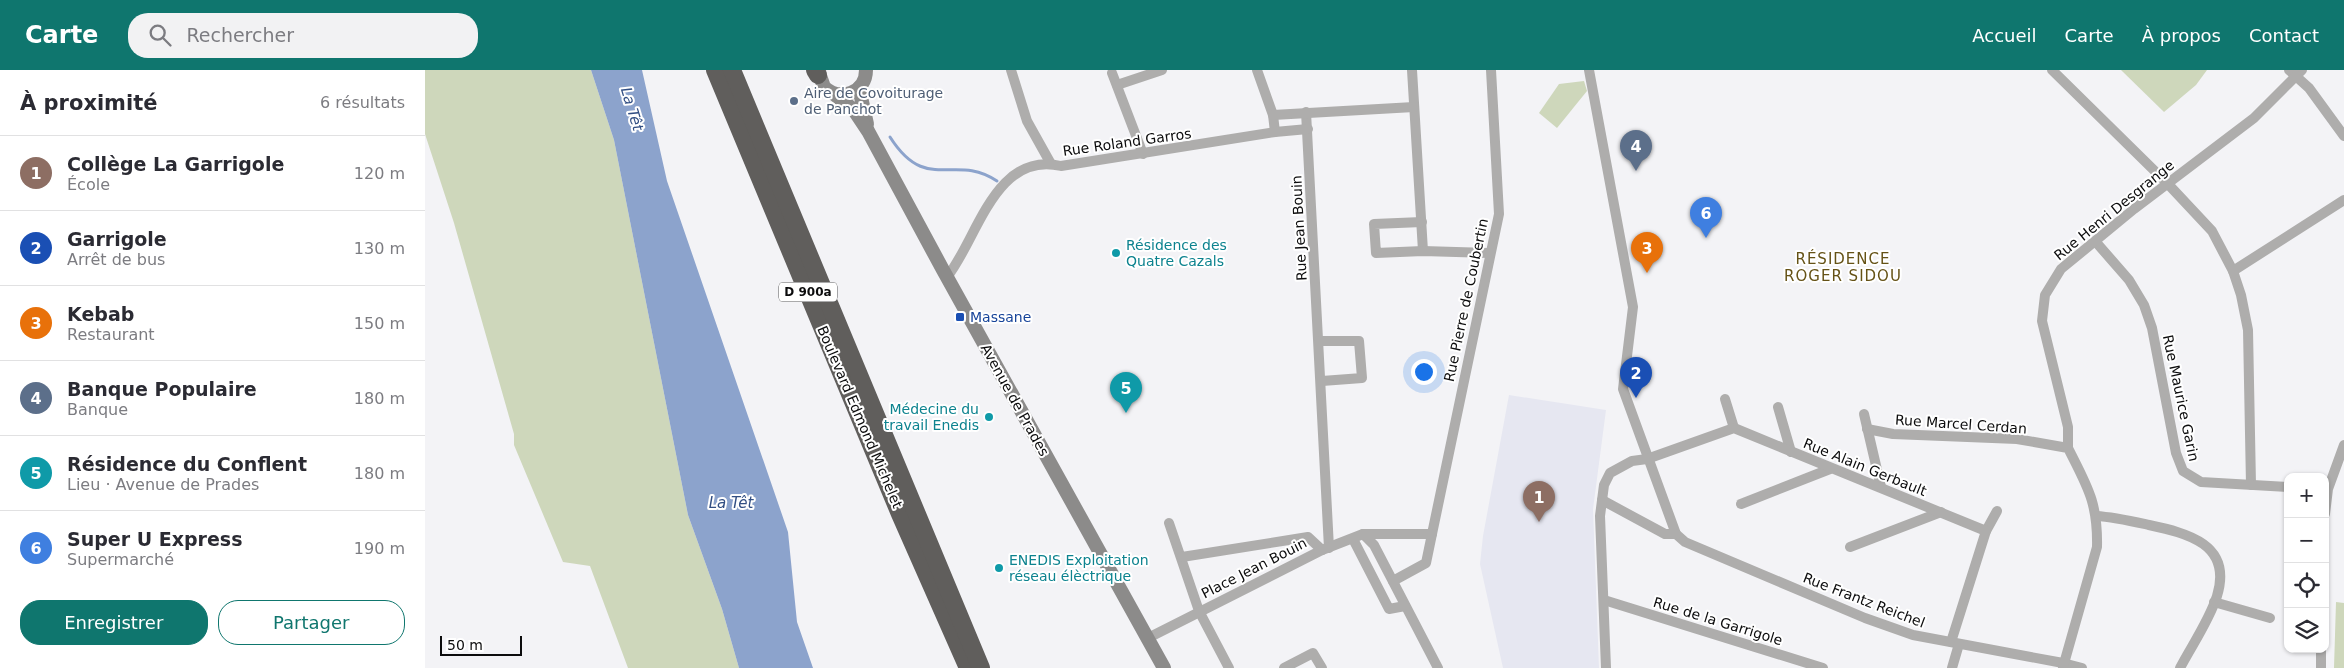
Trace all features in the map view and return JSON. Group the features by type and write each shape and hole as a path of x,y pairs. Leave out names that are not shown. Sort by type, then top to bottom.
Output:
{"highway":[{"name":"Boulevard Edmond Michelet","path":"715,70 907,512"},
{"name":"Boulevard Edmond Michelet","path":"732,70 907,512"},
{"name":"D 900a","path":"907,512 958,668"},
{"name":"D 900a","path":"907,512 968,668"},
{"name":"D 900a","path":"907,512 981,668"},
{"name":"D 900a","path":"907,512 991,668"}],"main road":[{"path":"834,94 847,94 859,88 865,79 866,70"},
{"name":"Avenue de Prades","path":"817,72 824,87 854,110 869,131 947,277 1164,668"},
{"name":"Avenue de Prades","path":"859,88 869,131"}],"street":[{"path":"1011,70 1027,121 1051,164"},
{"path":"1117,85 1162,70"},
{"path":"1257,70 1273,116 1275,132"},
{"path":"1412,70 1423,251"},
{"name":"Rue Pierre de Coubertin","path":"1393,581 1426,562 1489,253 1499,214 1491,70"},
{"path":"1589,70 1633,307 1623,389 1676,534"},
{"path":"2052,70 2168,184 2212,231 2233,272 2241,296 2248,330 2251,485"},
{"path":"1111,72 1143,154"},
{"path":"2296,72 2344,136"},
{"name":"Rue Henri Desgrange","path":"2068,448 2068,427 2042,321 2045,294 2061,269 2254,118 2296,72"},
{"path":"1273,116 1307,112 1414,107"},
{"name":"Rue Jean Bouin","path":"1307,112 1322,381 1325,549"},
{"name":"Rue Roland Garros","path":"947,277 958,264 969,237 990,200 1007,182 1026,168 1051,164 1061,166 1275,132 1308,129"},
{"path":"2233,272 2344,200"},
{"path":"1422,222 1374,224 1376,253 1423,251 1489,253"},
{"name":"Rue Maurice Garin","path":"2095,241 2129,280 2144,305 2152,328 2176,453 2183,471 2201,482 2284,487"},
{"path":"1319,341 1359,341 1362,378 1322,381"},
{"path":"1606,668 1599,516 1604,485 1610,473 1631,461 1647,459 1734,428 1725,399"},
{"path":"1778,407 1791,452"},
{"path":"1864,414 1881,487"},
{"name":"Rue Alain Gerbault","path":"1734,428 1830,469 1881,487 1986,531"},
{"name":"Rue Marcel Cerdan","path":"1867,429 1893,434 2017,439 2068,448"},
{"path":"2329,483 2344,445"},
{"path":"2063,665 2097,547 2094,503 2068,448"},
{"path":"1741,504 1830,469"},
{"name":"Rue Frantz Reichel","path":"1602,500 1665,534 1676,534 1685,542 1865,618 1913,635 2082,668"},
{"path":"1952,668 1955,643 1986,531 1997,511"},
{"path":"1850,547 1941,512"},
{"path":"2096,516 2113,517 2165,528 2199,539 2211,550 2219,568 2220,579 2214,602 2180,668"},
{"name":"Place Jean Bouin","path":"1169,523 1199,611"},
{"path":"1363,534 1432,534"},
{"path":"1363,534 1374,545 1438,668"},
{"name":"Place Jean Bouin","path":"1148,638 1325,549 1363,534"},
{"name":"Place Jean Bouin","path":"1182,557 1309,537 1325,549"},
{"path":"1353,539 1389,609 1405,606"},
{"name":"Rue de la Garrigole","path":"1604,600 1823,668"},
{"path":"2214,602 2270,618"},
{"path":"1199,611 1229,668"},
{"path":"1284,668 1313,652 1322,668"},
{"path":"2321,653 2321,668"}],"shaded area":[{"path":"1509,395 1606,410 1593,509 1599,668 1503,668 1480,564 1483,536"}],"green space":[{"path":"425,70 591,70 614,140 688,515 722,609 739,668 628,668 590,566 563,562 514,445 514,434 454,223 425,134"},
{"path":"2121,70 2207,70 2196,85 2164,112"},
{"path":"1584,81 1587,91 1557,128 1539,113 1559,84"},
{"path":"2336,602 2344,603 2344,668 2334,668"}],"water":[{"name":"La Têt","path":"591,70 642,70 667,181 788,532 797,622 813,668 739,668 722,609 688,515 614,140"}],"waterway":[{"path":"890,137 903,154 916,164 929,169 967,170 982,173 997,181"}],"place":[{"name":"Aire de Covoiturage de Panchot","path":"794,101"},
{"name":"Banque Populaire","path":"1636,171"},
{"name":"Super U Express","path":"1706,238"},
{"name":"Résidence des Quatre Cazals","path":"1116,253"},
{"name":"Kebab","path":"1647,273"},
{"name":"Massane","path":"960,317"},
{"name":"Garrigole","path":"1636,398"},
{"name":"Résidence du Conflent","path":"1126,413"},
{"name":"Médecine du travail Enedis","path":"989,417"},
{"name":"Collège La Garrigole","path":"1539,522"},
{"name":"ENEDIS Exploitation réseau élèctrique","path":"999,568"}],"district":[{"name":"RÉSIDENCE ROGER SIDOU","path":"1843,268"}]}
